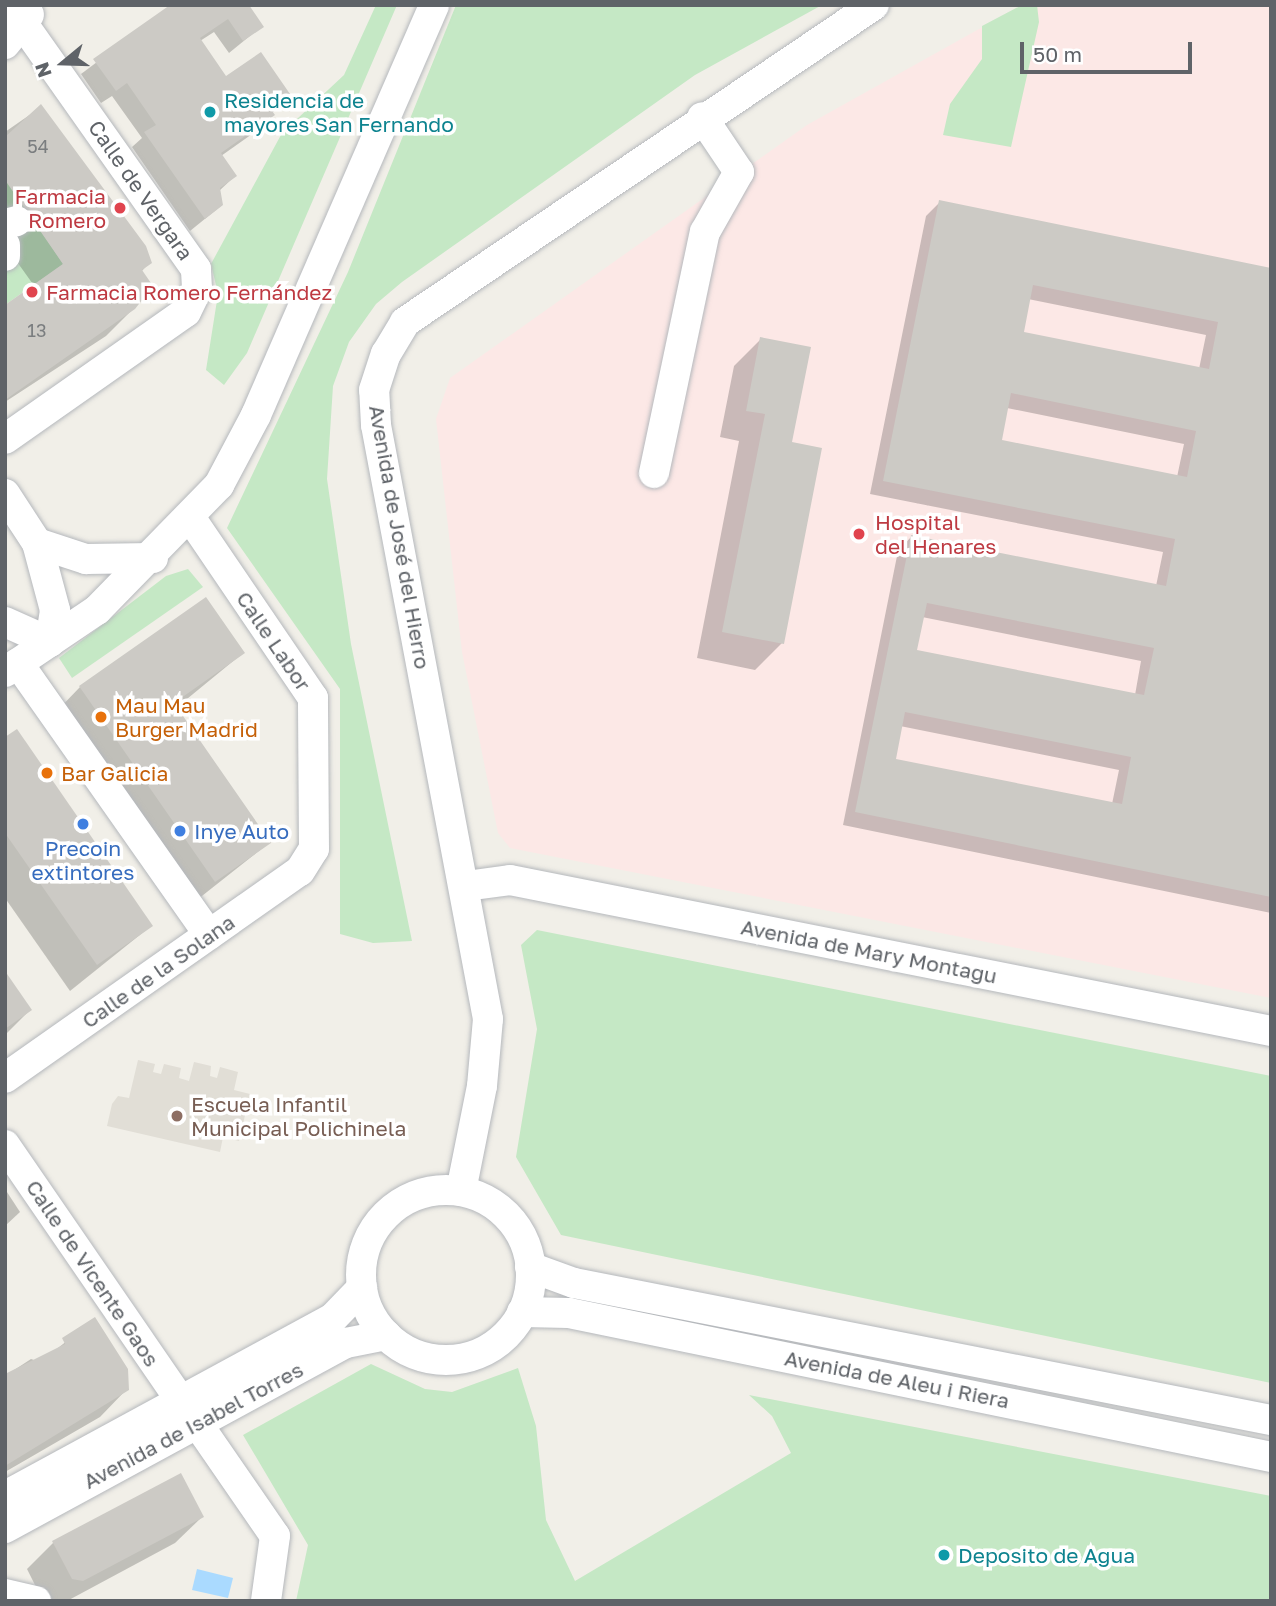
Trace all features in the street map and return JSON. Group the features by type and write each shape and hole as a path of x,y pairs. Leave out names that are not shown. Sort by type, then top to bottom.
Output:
{"street":[{"path":"209,935 11,668 50,642 153,558 219,485 256,415 434,5"},
{"name":"Avenida de José del Hierro","path":"461,1191 482,1086 488,1019 374,390 405,323 702,117 874,5"},
{"name":"Calle de Vergara","path":"5,439 186,312 197,289 196,268 19,18"},
{"path":"654,472 705,232 739,172 702,117"},
{"path":"5,256 9,230"},
{"path":"5,494 37,542 55,610 50,642"},
{"name":"Calle Labor","path":"190,517 313,698 317,739 309,861"},
{"path":"37,542 86,559 153,558"},
{"path":"5,622 50,642"},
{"name":"Calle de la Solana","path":"5,1078 209,935 309,861"},
{"name":"Avenida de Mary Montagu","path":"466,886 510,880 1271,1031"},
{"name":"Calle de Vicente Gaos","path":"5,1145 275,1536 266,1601"},
{"path":"461,1191 508,1218 530,1267 522,1312 503,1338 462,1358 421,1356 386,1335 362,1288 368,1241 387,1214 429,1192 461,1191"},
{"name":"Avenida de Aleu i Riera","path":"530,1267 574,1283 1271,1420"},
{"name":"Avenida de Isabel Torres","path":"5,1528 333,1318 362,1288"},
{"name":"Avenida de Aleu i Riera","path":"522,1312 569,1313 1271,1457"},
{"name":"Avenida de Isabel Torres","path":"5,1496 346,1343 386,1335"},
{"path":"5,1594 36,1601"}],"shaded area":[{"name":"Hospital del Henares","path":"1022,5 1271,5 1271,998 510,848 498,833 462,652 436,419 450,378 807,125"},
{"name":"Escuela Infantil Municipal Polichinela","path":"138,1060 155,1064 153,1072 161,1074 164,1064 181,1068 179,1078 189,1081 194,1062 211,1066 210,1076 217,1078 220,1067 238,1072 234,1090 250,1094 239,1141 223,1137 220,1152 107,1126 112,1104 118,1096 129,1098"}],"green space":[{"path":"376,5 397,5 247,353 224,385 206,370 218,294 211,264 282,133 344,75"},
{"path":"456,5 822,5 695,75 402,282 376,304 349,342 333,386 327,479 351,644 412,941 373,943 340,934 340,689 227,528 348,272"},
{"path":"1022,5 1037,5 1039,22 1011,147 943,135 950,104 982,59 982,26"},
{"path":"5,177 63,264 5,305"},
{"path":"188,569 203,587 72,678 59,658 166,576"},
{"path":"537,930 1271,1076 1271,1383 561,1235 516,1157 537,1029 521,945"},
{"path":"371,1364 425,1389 452,1392 518,1368 536,1426 546,1520 575,1581 791,1453 772,1416 749,1395 1271,1496 1271,1601 296,1601 308,1545 243,1435"}],"water":[{"path":"197,1569 233,1578 228,1598 192,1590"}],"building":[{"name":"Residencia de mayores San Fernando","path":"170,5 249,5 264,27 243,41 228,19 200,38 226,76 261,52 290,94 270,108 275,115 221,153 237,176 220,188 223,205 205,219 144,132 156,125 127,83 116,91 93,59"},
{"path":"41,104 146,246 152,263 142,270 153,286 135,309 5,400 5,305 63,264 5,180 5,137"},
{"path":"939,200 1271,268 1271,897 855,812 911,535 1166,586 1175,539 883,481","holes":["1033,285 1218,322 1209,369 1024,332","1011,393 1196,431 1187,477 1002,440","927,603 1154,648 1144,695 917,650","905,712 1131,757 1122,804 896,759"]},
{"path":"760,337 811,347 792,442 822,448 784,644 722,632 765,414 746,411"},
{"path":"206,597 245,653 174,703 271,843 215,882 79,686"},
{"path":"17,729 153,926 97,965 5,833 5,737"},
{"path":"5,971 32,1010 5,1029"},
{"path":"95,1317 128,1369 129,1390 5,1466 5,1374 65,1344 62,1338"},
{"path":"181,1473 204,1517 83,1581 72,1579 52,1541"}],"place":[{"name":"Residencia de mayores San Fernando","path":"210,112"},
{"name":"Farmacia Romero","path":"120,208"},
{"name":"Farmacia Romero Fernández","path":"32,292"},
{"name":"Hospital del Henares","path":"859,534"},
{"name":"Mau Mau Burger Madrid","path":"101,717"},
{"name":"Bar Galicia","path":"47,773"},
{"name":"Precoin extintores","path":"83,824"},
{"name":"Inye Auto","path":"180,831"},
{"name":"Escuela Infantil Municipal Polichinela","path":"177,1116"},
{"name":"Deposito de Agua","path":"944,1555"}]}
